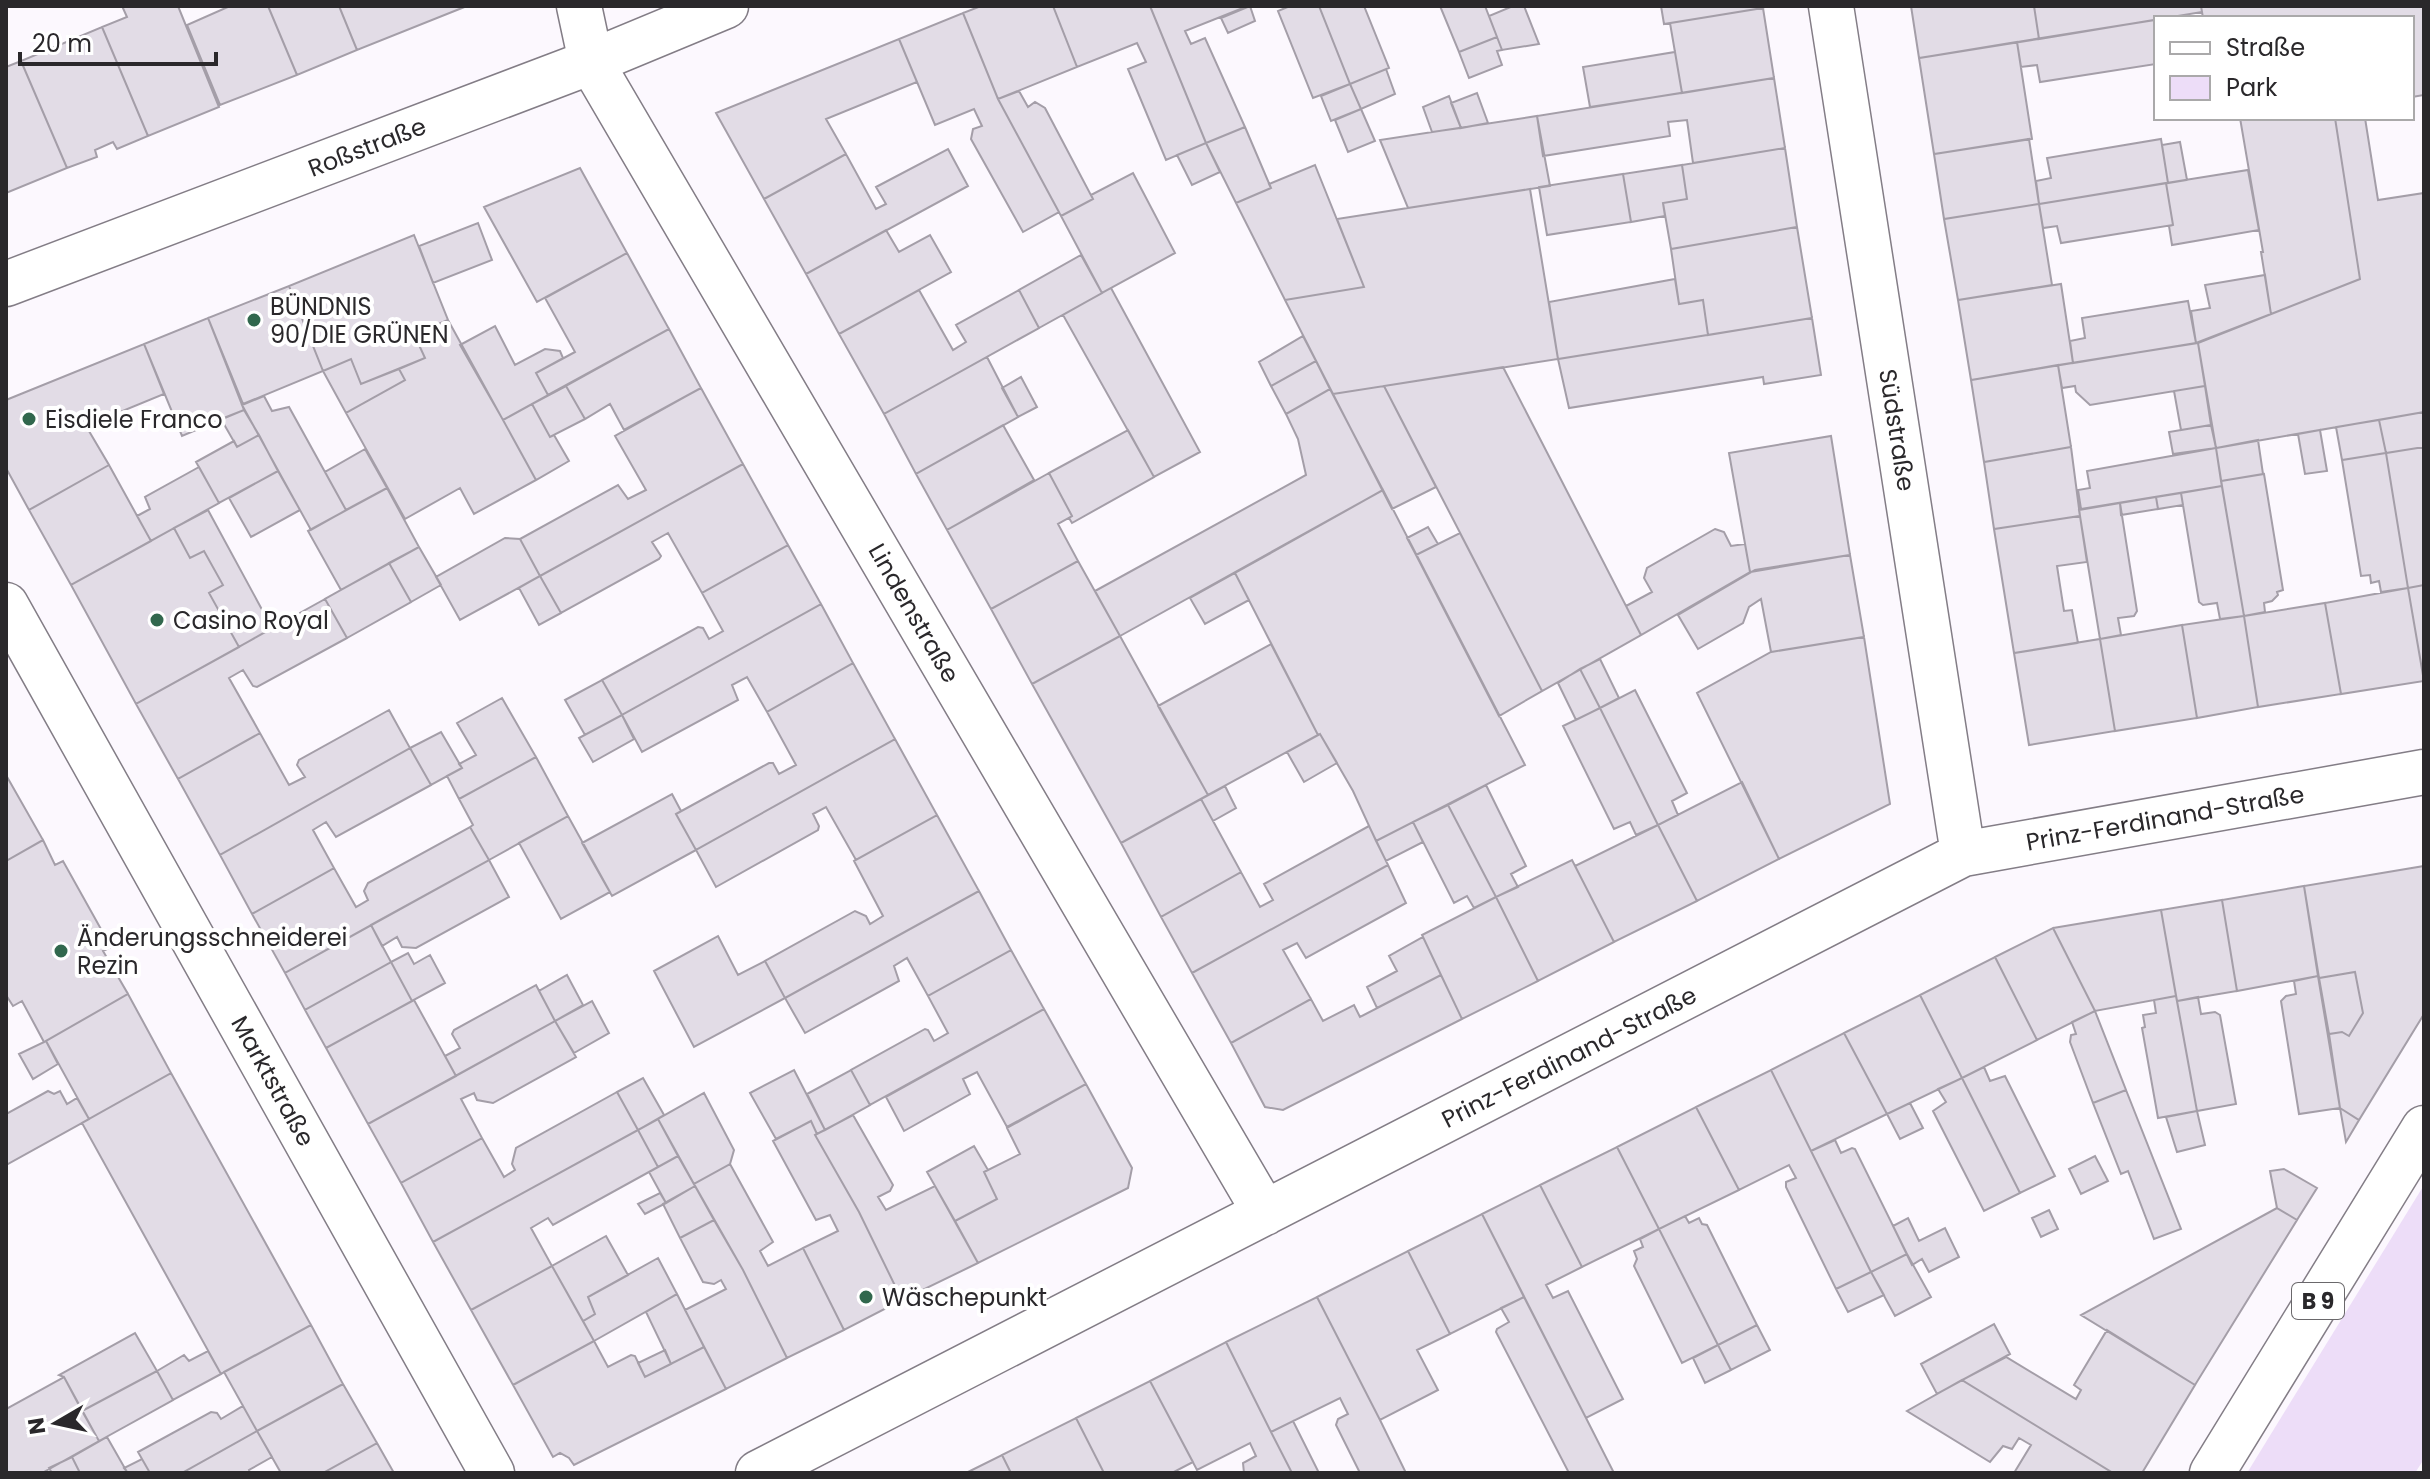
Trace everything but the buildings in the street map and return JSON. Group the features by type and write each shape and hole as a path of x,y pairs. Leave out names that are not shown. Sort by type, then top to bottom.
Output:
{"street":[{"name":"Lindenstraße","path":"579,6 591,62 1265,1213"},
{"name":"Roßstraße","path":"6,284 591,62 726,6"},
{"name":"Südstraße","path":"1831,6 1963,854"},
{"name":"Marktstraße","path":"6,605 492,1473"},
{"name":"Prinz-Ferdinand-Straße","path":"758,1473 1963,854 2424,772"},
{"name":"B 9","path":"2212,1473 2424,1128"}],"green space":[{"path":"2424,1185 2424,1459 2415,1473 2247,1473"}],"place":[{"name":"BÜNDNIS 90/DIE GRÜNEN","path":"254,320"},
{"name":"Eisdiele Franco","path":"29,419"},
{"name":"Casino Royal","path":"157,620"},
{"name":"Änderungsschneiderei Rezin","path":"61,951"},
{"name":"Wäschepunkt","path":"866,1297"}]}
